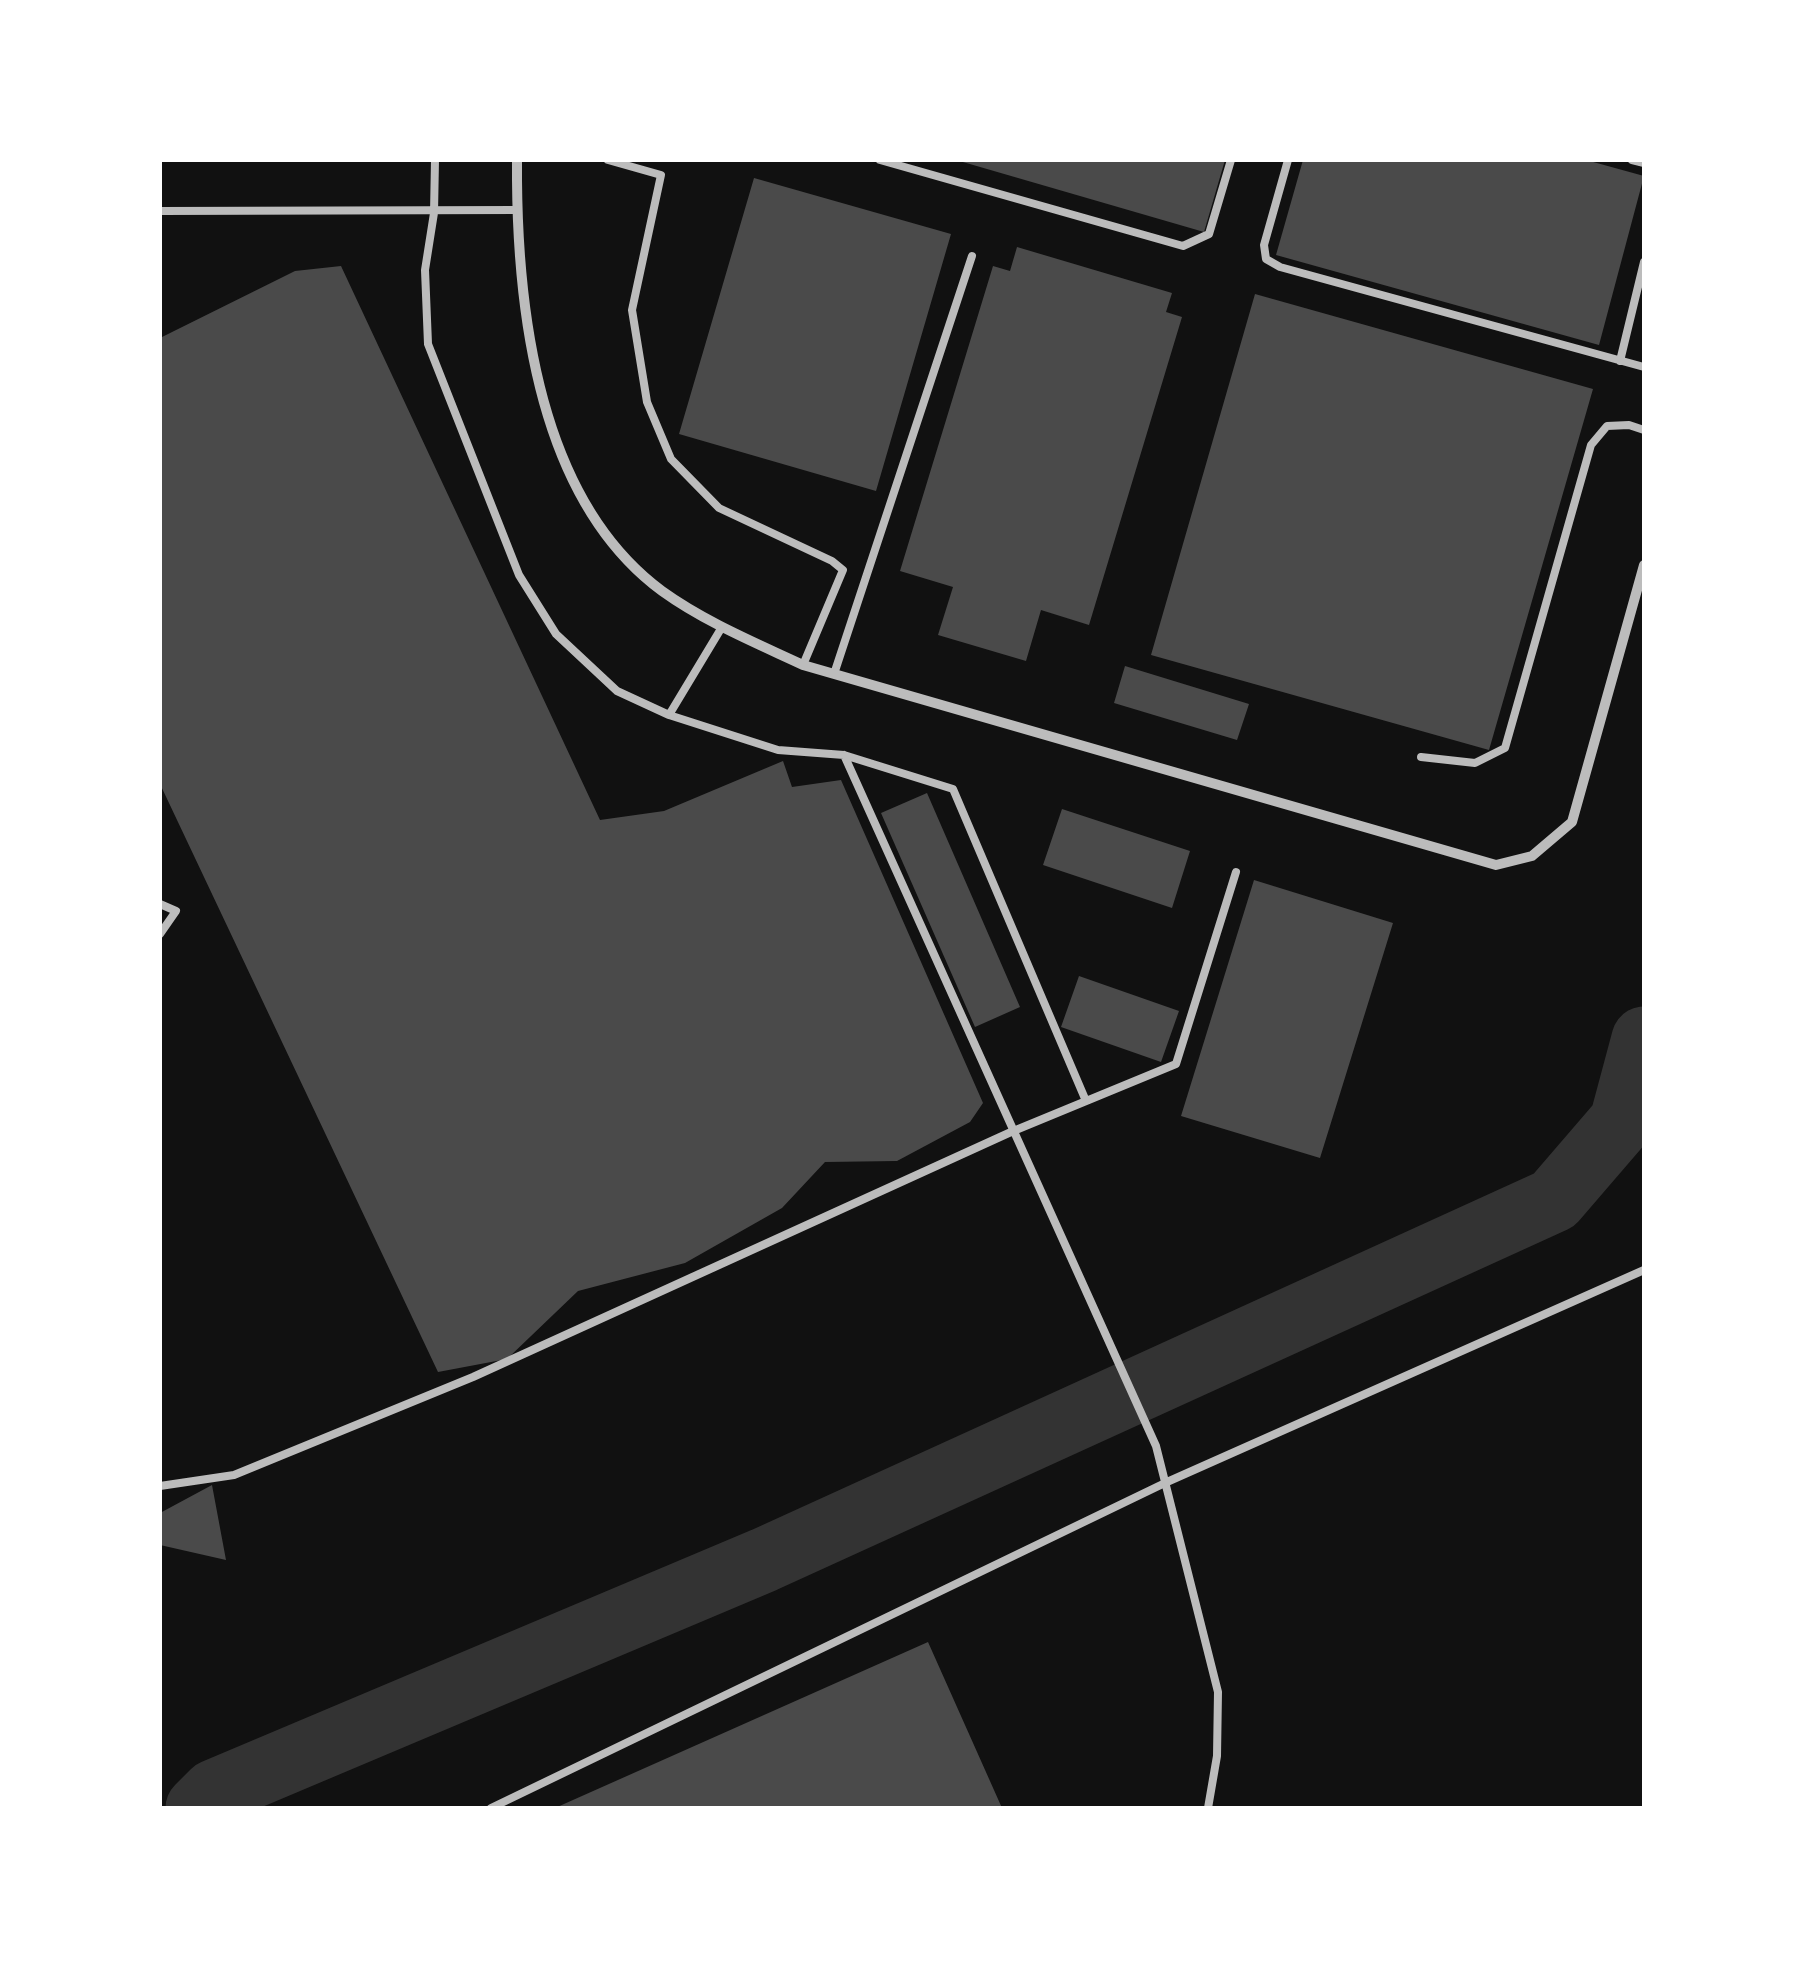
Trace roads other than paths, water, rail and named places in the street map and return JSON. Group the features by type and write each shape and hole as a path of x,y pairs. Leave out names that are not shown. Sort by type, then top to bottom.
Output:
{"street":[{"path":"517,160 516,210 525,310 543,405 566,465 602,525 632,563 661,590 722,627 804,665 1496,865 1532,856 1572,822 1644,565"}],"lane":[{"path":"435,160 434,213 426,270 428,344 519,574 556,634 617,691 668,715 778,750 844,754 953,789 1086,1101"},
{"path":"608,160 662,175 632,310 647,402 671,459 718,508 832,560 842,570 804,665"},
{"path":"880,160 1183,246 1209,234 1231,160"},
{"path":"1288,160 1264,245 1266,259 1280,267 1644,367"},
{"path":"1632,160 1644,163"},
{"path":"160,211 516,210"},
{"path":"834,674 972,256"},
{"path":"1620,360 1644,262"},
{"path":"1421,756 1475,763 1504,748 1591,444 1607,426 1629,424 1644,430"},
{"path":"668,715 722,627"},
{"path":"844,754 1011,1132 1156,1446 1218,1692 1216,1756 1208,1808"},
{"path":"160,1486 234,1475 473,1377 1011,1132 1176,1064 1236,872"},
{"path":"160,904 176,912 160,934"},
{"path":"491,1808 1167,1482 1644,1270"}],"waterway":[{"path":"198,1808 214,1792 764,1560 1554,1200 1622,1121 1644,1039"}]}
